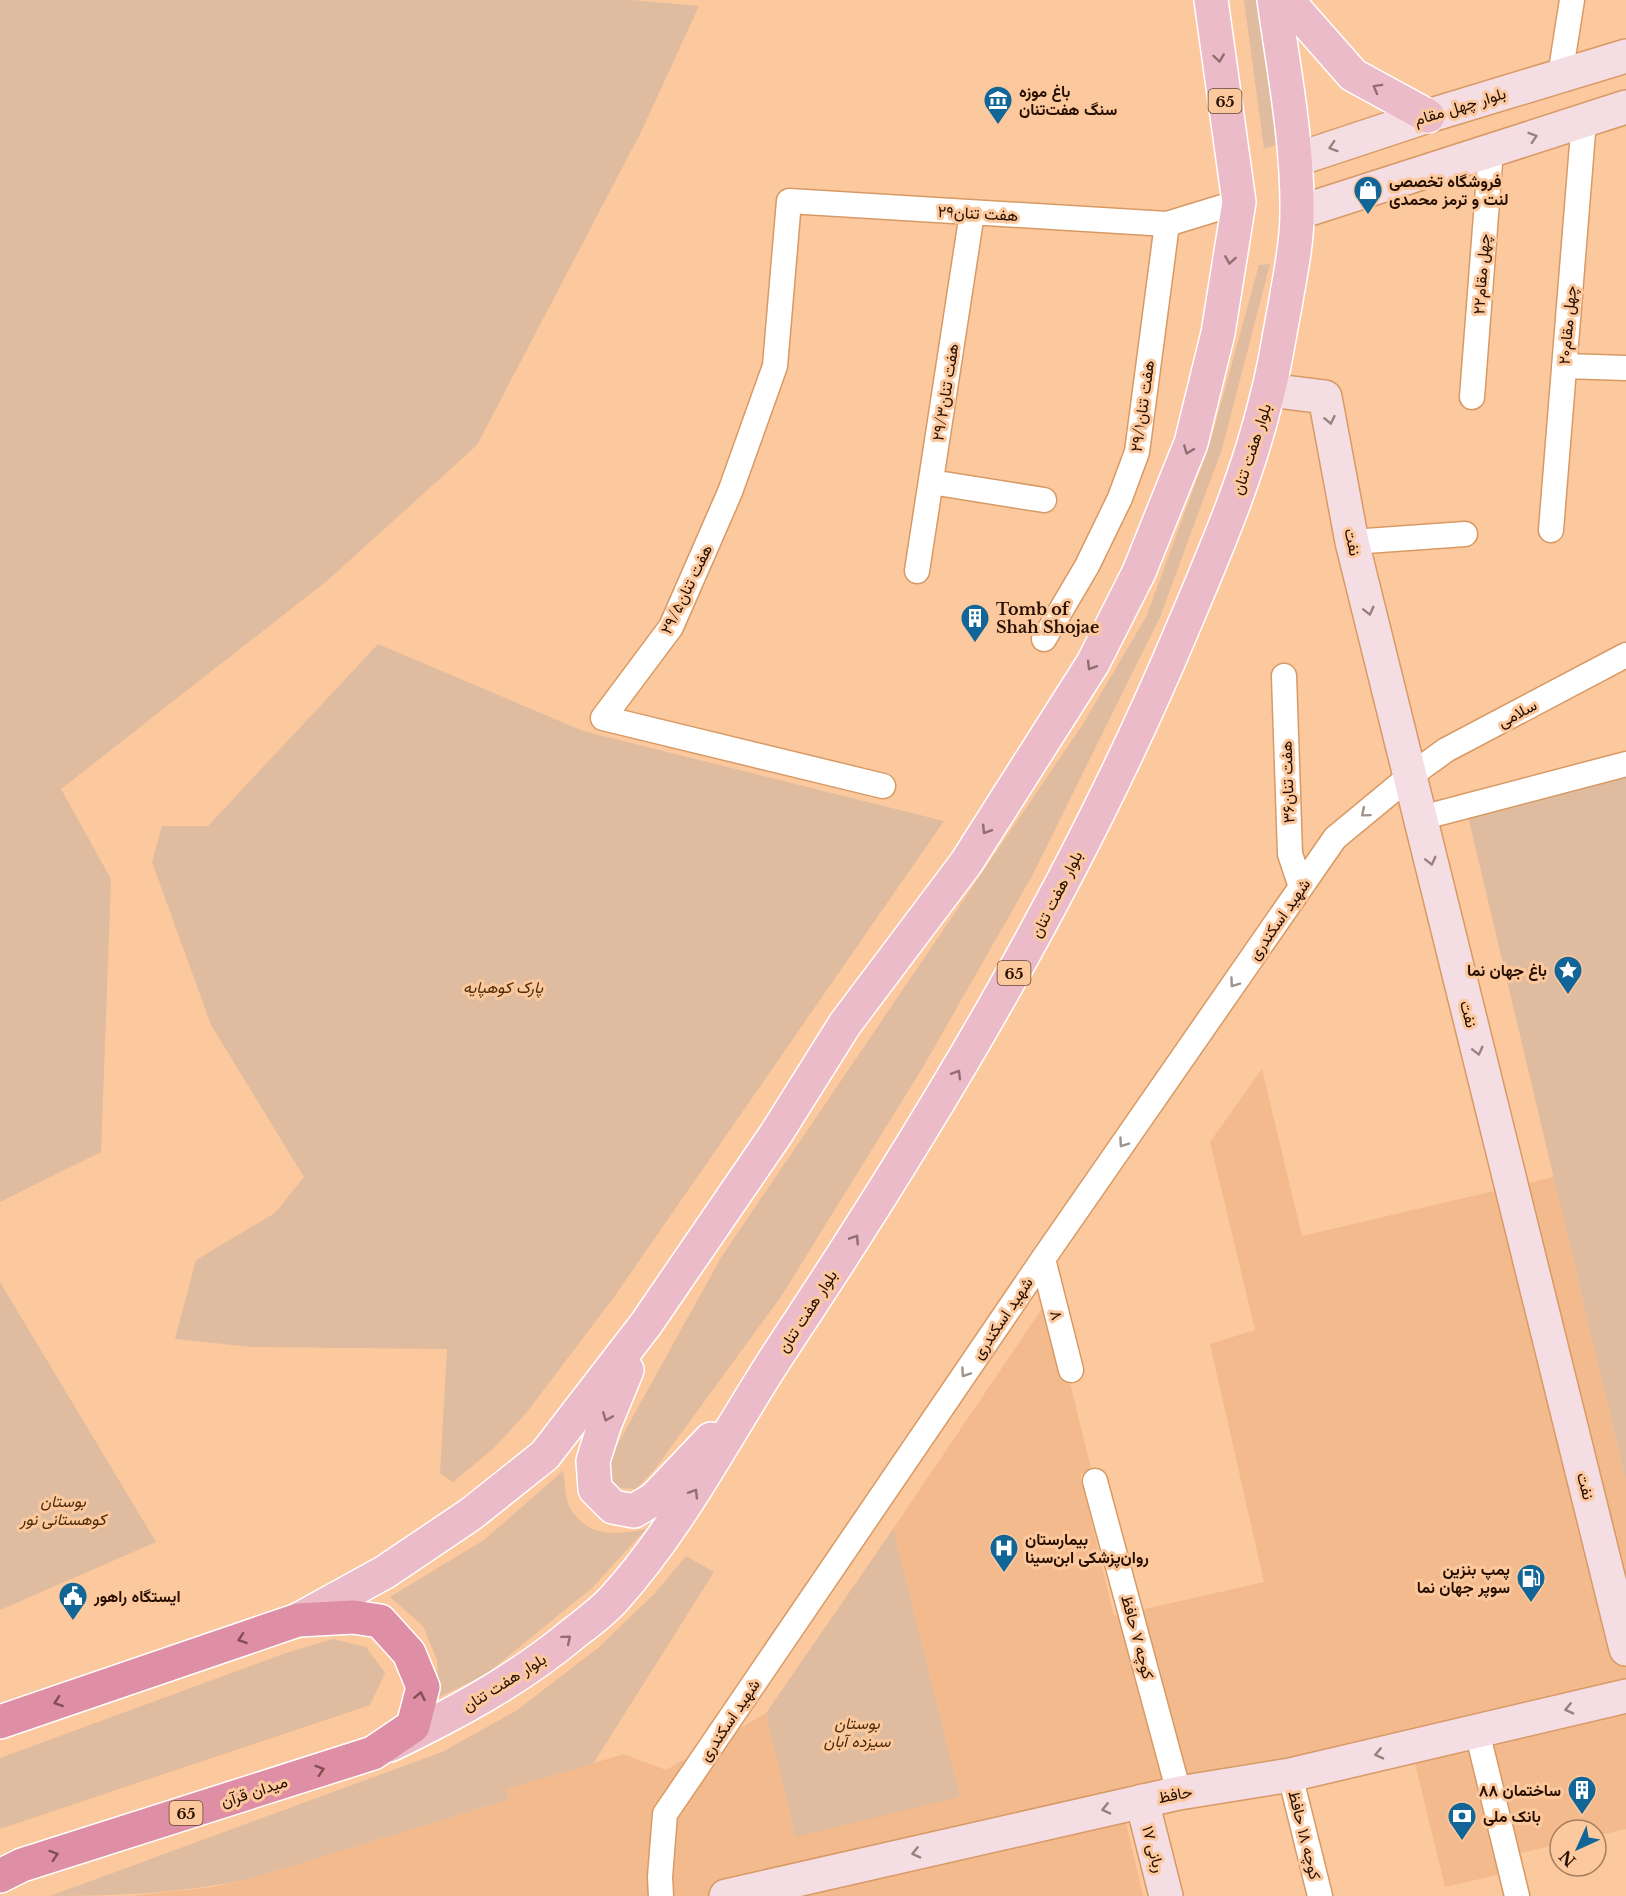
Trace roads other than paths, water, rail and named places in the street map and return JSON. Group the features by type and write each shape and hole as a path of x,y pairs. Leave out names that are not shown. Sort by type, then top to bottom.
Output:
{"highway":[{"name":"65","path":"0,1722 298,1620 353,1617 380,1621 409,1653 423,1687 413,1726 373,1753"},
{"name":"میدان قرآن","path":"11,1870 373,1753"}],"main road":[{"name":"65","path":"298,1620 385,1572 471,1514 545,1455 646,1324 776,1134 844,1024 966,863 1094,663 1139,572 1191,443 1218,333 1239,202 1211,0"},
{"name":"بلوار هفت تنان","path":"373,1753 466,1708 538,1664 611,1603 691,1498 752,1394 880,1200 969,1054 1043,920 1140,729 1221,537 1258,435 1269,390 1296,243 1295,160 1274,0"},
{"path":"1287,0 1353,75 1428,116"},
{"name":"بلوار چهل مقام","path":"1295,160 1428,116 1616,59"},
{"path":"1297,213 1623,107 1616,59"},
{"name":"نفت","path":"1269,390 1325,397 1353,542 1626,1649"},
{"path":"646,1324 604,1425 593,1461 595,1489 613,1507 634,1511 654,1499 752,1394"},
{"name":"حافظ","path":"726,1896 1179,1793 1290,1775 1626,1696"},
{"name":"ربانی ۱۷","path":"1142,1801 1166,1896"},
{"path":"0,1891 11,1870"}],"street":[{"path":"1560,76 1572,0"},
{"name":"چهل مقام۲۰","path":"1551,530 1584,120"},
{"name":"چهل مقام۲۲","path":"1472,397 1491,150"},
{"name":"هفت تنان۲۹","path":"789,201 1167,224"},
{"name":"۲۹/۵هفت تنان","path":"789,201 774,366 730,492 671,627 603,718 883,786"},
{"path":"1167,224 1239,202"},
{"name":"۲۹/۳هفت تنان","path":"917,571 972,213"},
{"name":"۲۹/۱هفت تنان","path":"1044,639 1087,566 1120,498 1137,452 1167,224"},
{"path":"1564,366 1626,368"},
{"path":"931,482 1044,500"},
{"path":"1353,542 1465,534"},
{"name":"سلامی","path":"1410,776 1446,750 1626,655"},
{"name":"هفت تنان۳۶","path":"1284,676 1290,854 1301,887"},
{"path":"1421,818 1626,764"},
{"name":"شهید اسکندری","path":"661,1896 660,1877 665,1814 1042,1259 1335,838 1410,776"},
{"name":"۸","path":"1042,1259 1071,1370"},
{"name":"کوچه ۷ حافظ","path":"1095,1481 1179,1793"},
{"path":"1477,1731 1517,1896"},
{"name":"کوچه ۱۸ حافظ","path":"1290,1775 1320,1896"}],"place":[{"name":"باغ‌ موزه سنگ هفت‌تنان","path":"998,126"},
{"name":"فروشگاه تخصصی لنت و ترمز محمدی","path":"1368,216"},
{"name":"Tomb of Shah Shojae","path":"975,644"},
{"name":"باغ جهان نما","path":"1568,996"},
{"name":"بیمارستان روان‌پزشکی ابن‌سینا","path":"1004,1574"},
{"name":"پمپ بنزین سوپر جهان نما","path":"1531,1604"},
{"name":"ایستگاه راهور","path":"73,1622"},
{"name":"ساختمان ۸۸","path":"1582,1816"},
{"name":"بانک ملی","path":"1462,1842"}],"park label":[{"name":"پارک کوهپایه","path":"503,987"},
{"name":"بوستان کوهستانی نور","path":"63,1510"},
{"name":"بوستان سیزده آبان","path":"857,1732"}]}
